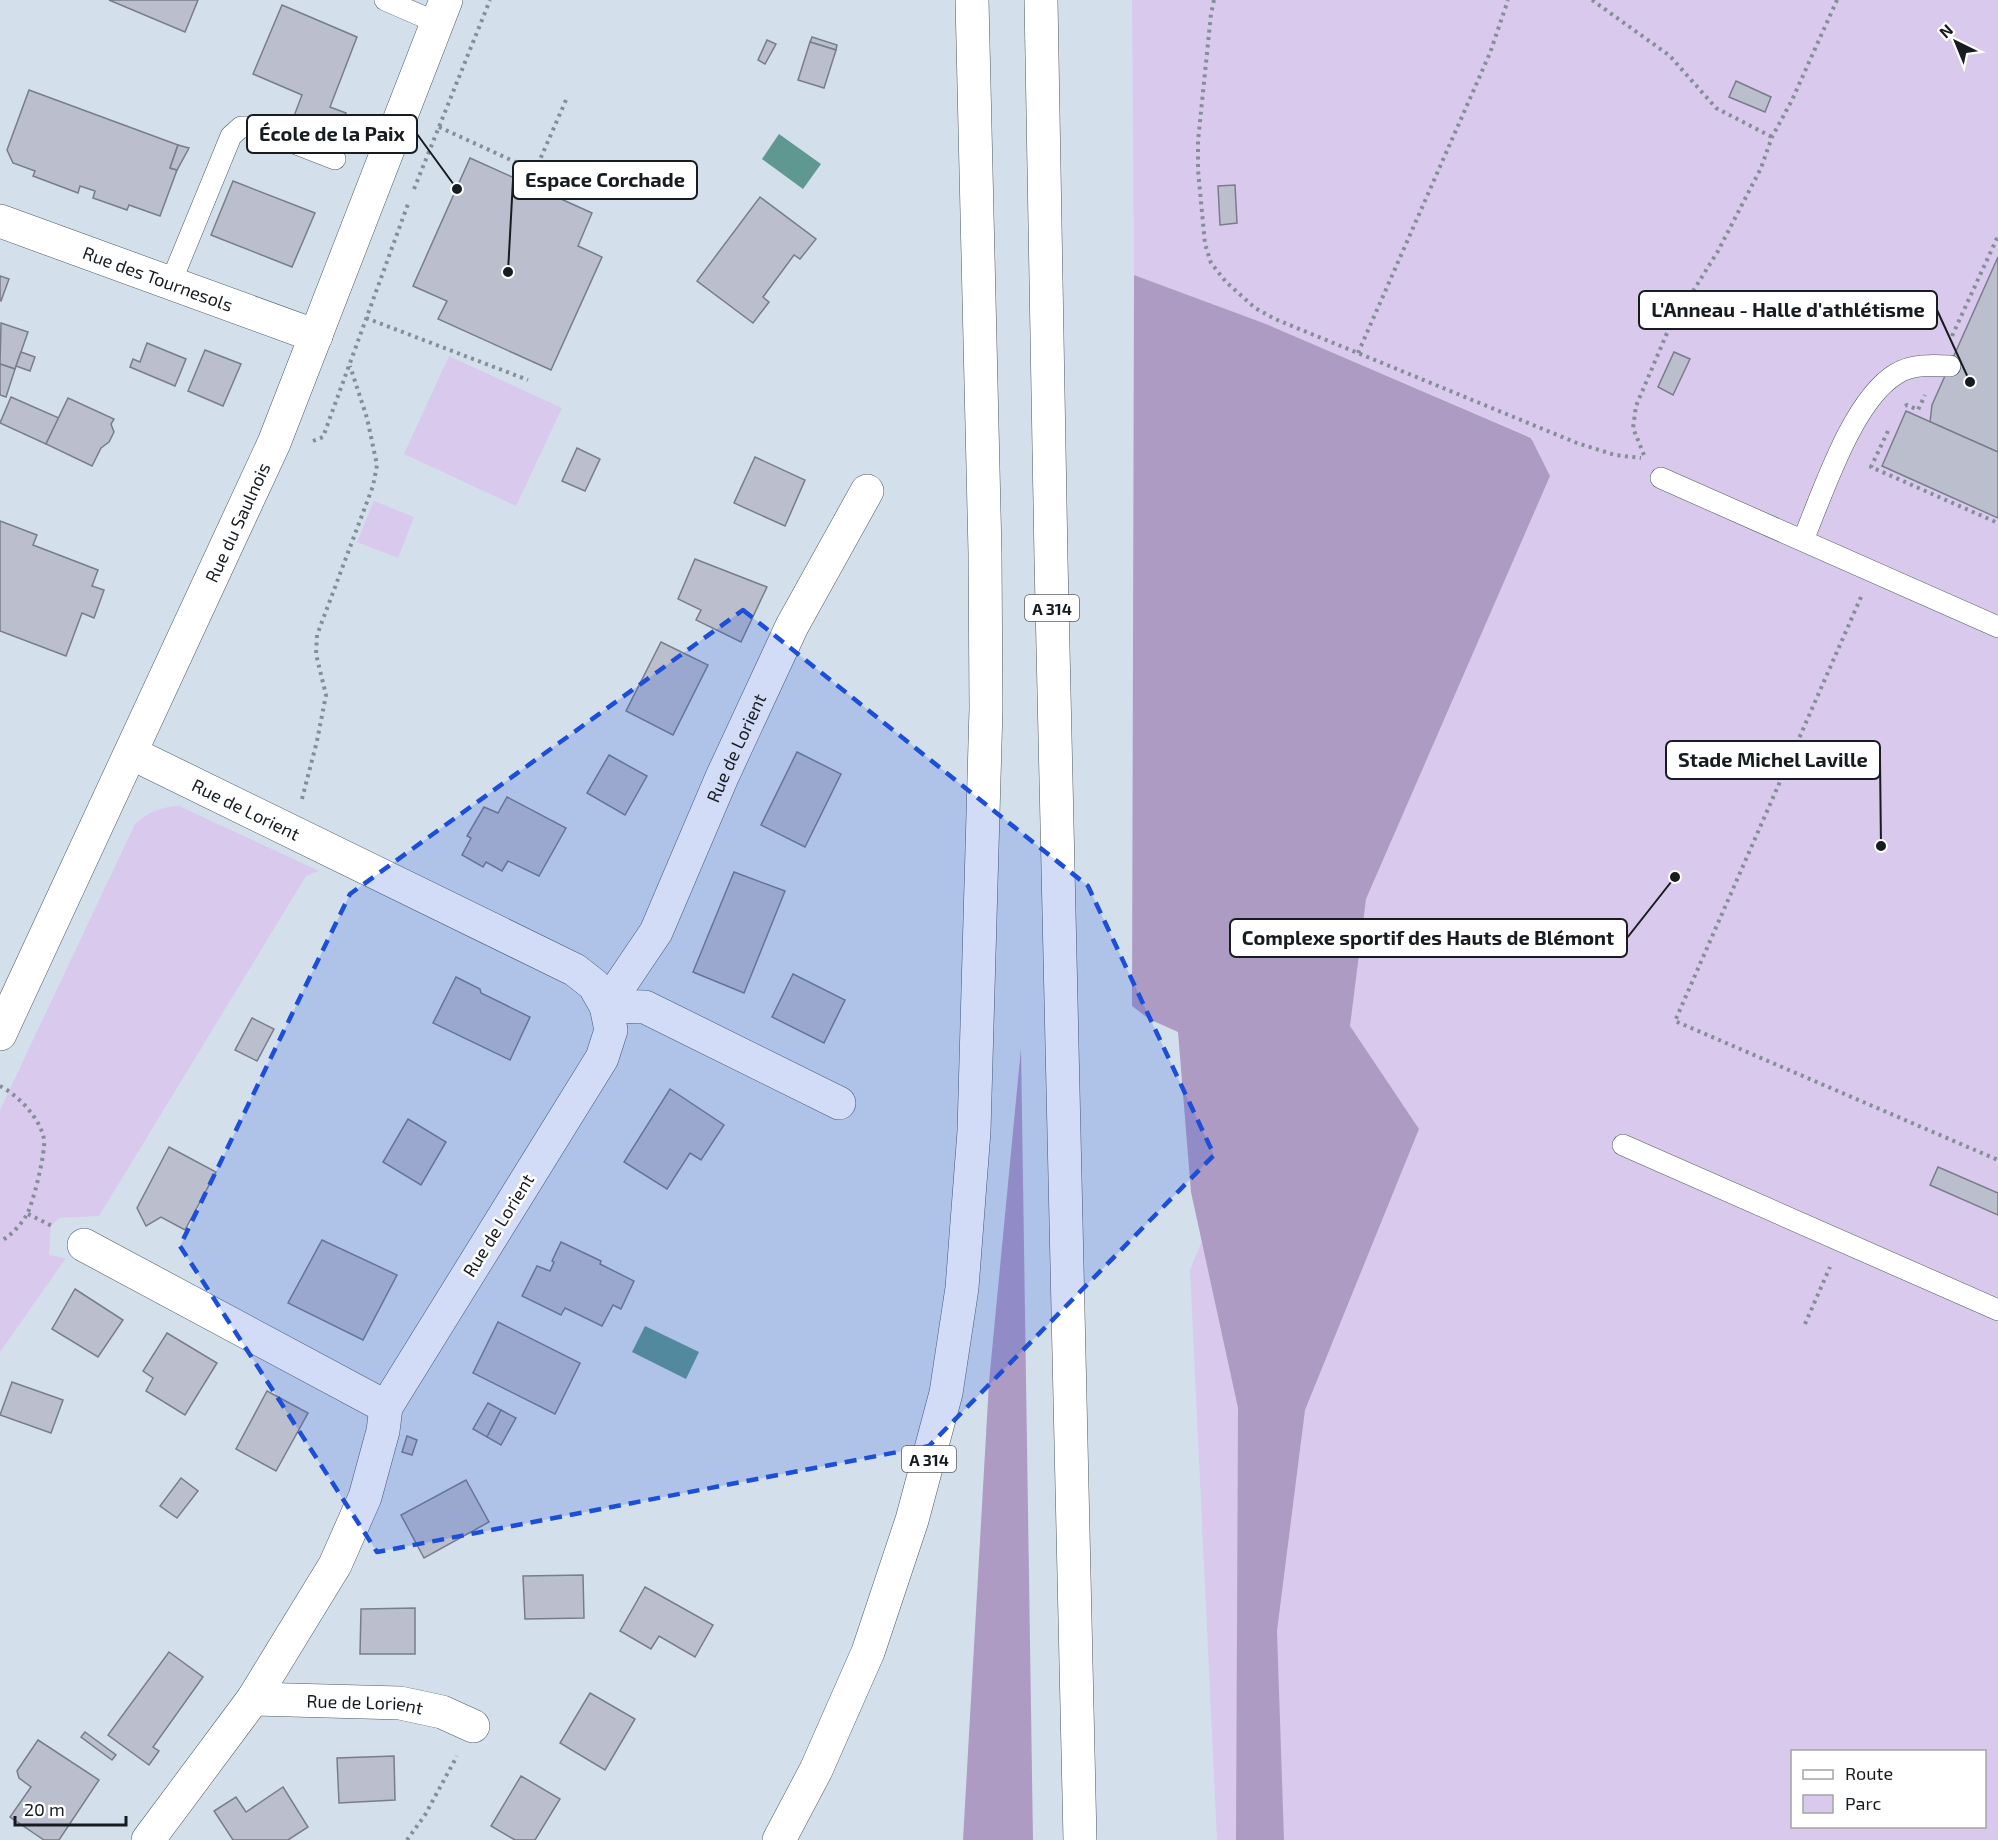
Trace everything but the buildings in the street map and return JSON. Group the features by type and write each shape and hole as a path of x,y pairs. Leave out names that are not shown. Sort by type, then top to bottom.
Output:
{"main road":[{"name":"A 314","path":"779,1840 816,1770 868,1652 909,1531 946,1393 962,1288 974,1131 986,708 985,553 972,0"},
{"name":"A 314","path":"1041,0 1080,1840"},
{"name":"Rue du Saulnois","path":"0,1034 273,443 442,11"},
{"name":"Rue des Tournesols","path":"0,221 316,336"},
{"name":"Rue de Lorient","path":"606,1006 656,932 722,777 792,626 867,491"},
{"name":"Rue de Lorient","path":"131,753 575,970 594,985 606,1006 611,1030 602,1058 386,1407 383,1431 365,1497 334,1565 253,1699 148,1840"},
{"path":"606,1006 645,1007 839,1103"},
{"path":"84,1245 386,1407"},
{"name":"Rue de Lorient","path":"253,1699 400,1703 442,1712 473,1726"}],"lane":[{"path":"385,0 442,11"},
{"path":"171,282 231,136 241,127 253,127 335,159"},
{"path":"1803,540 1852,426 1870,397 1896,373 1924,365 1944,366"},
{"path":"1661,478 1998,627"},
{"path":"1623,1145 1998,1310"}],"path":[{"path":"1214,0 1198,141 1198,170 1205,244 1212,263 1226,282 1255,308 1275,319 1577,443 1615,454 1645,458 1633,428 1635,406 1667,333 1718,251 1761,168 1772,137 1792,100 1837,0"},
{"path":"1358,353 1491,53 1508,0"},
{"path":"1592,0 1670,57 1716,108 1772,137"},
{"path":"439,127 535,171 566,100"},
{"path":"1897,409 1907,405 1918,410 1944,366 1998,236"},
{"path":"328,303 528,380"},
{"path":"283,827 302,798 326,695 316,654 317,635 373,486 377,465 367,418 350,366"},
{"path":"1889,429 1871,467 1998,524"},
{"path":"1872,572 1675,1022 1998,1160"},
{"path":"0,1086 20,1101 35,1119 44,1138 42,1160 28,1214 10,1236 0,1242"},
{"path":"1805,1324 1841,1241"},
{"path":"407,1840 425,1815 473,1726"}],"highlighted area":[{"path":"743,610 1088,886 1214,1155 929,1446 377,1552 180,1246 350,894"}],"green space":[{"path":"1132,0 1998,0 1998,1840 1217,1840 1190,1270 1533,438 1266,324 1134,275"},
{"path":"449,356 562,408 516,506 404,454"},
{"path":"374,501 414,517 398,558 357,542"},
{"path":"179,806 319,871 306,876 99,1216 59,1218 51,1226 49,1255 66,1258 0,1352 0,1110 135,824 155,811"}],"shaded area":[{"path":"779,134 821,164 803,189 762,159"},
{"path":"1134,275 1266,324 1531,438 1550,476 1366,899 1350,1026 1419,1129 1305,1410 1277,1631 1284,1840 1236,1840 1238,1408 1191,1192 1178,1032 1149,1019 1132,1006"},
{"path":"1021,1048 1033,1840 963,1840 989,1382"},
{"path":"645,1326 699,1352 686,1379 632,1352"}],"place":[{"name":"École de la Paix","path":"457,189"},
{"name":"Espace Corchade","path":"508,272"},
{"name":"L'Anneau - Halle d'athlétisme","path":"1970,382"},
{"name":"Stade Michel Laville","path":"1881,846"},
{"name":"Complexe sportif des Hauts de Blémont","path":"1675,877"}]}
